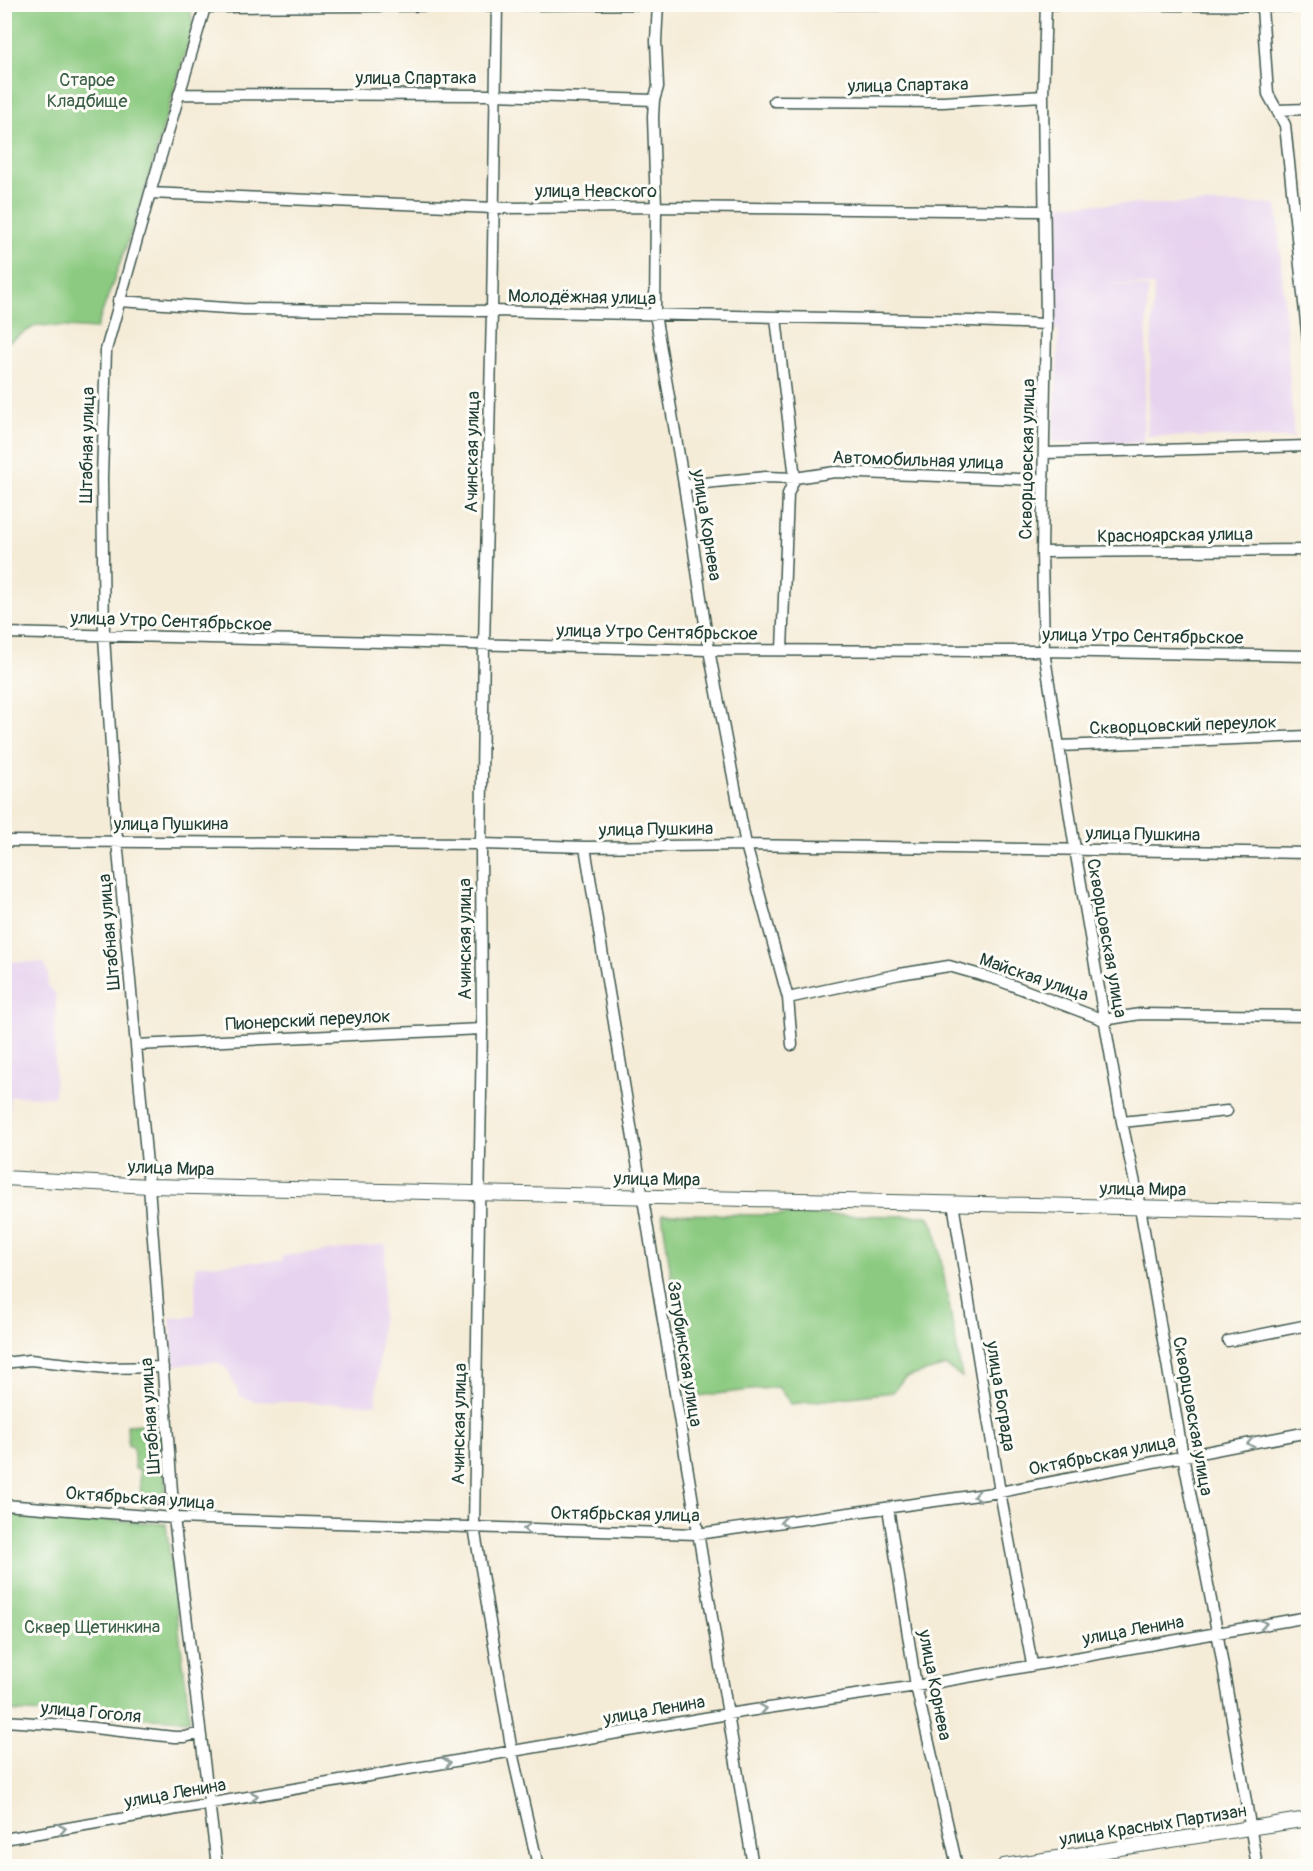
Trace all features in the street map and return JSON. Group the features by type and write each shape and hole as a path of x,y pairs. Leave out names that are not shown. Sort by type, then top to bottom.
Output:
{"main road":[{"name":"улица Мира","path":"4,1178 149,1186 1308,1211"},
{"name":"улица Красных Партизан","path":"1004,1866 1308,1819"}],"street":[{"path":"206,6 663,4"},
{"path":"836,4 1016,4"},
{"name":"Скворцовская улица","path":"1046,4 1043,96 1046,324 1042,552 1044,651 1104,1020 1217,1631 1257,1866"},
{"path":"1054,4 1308,6"},
{"name":"улица Корнева","path":"658,5 656,41 658,87 654,100 656,207 654,314 684,485 709,651 746,845 788,998 792,1045"},
{"name":"Штабная улица","path":"206,6 118,301 106,350 102,477 104,636 117,840 149,1186 174,1518 217,1866"},
{"name":"Ачинская улица","path":"497,6 481,844 482,1029 474,1527 512,1752 538,1866"},
{"path":"1262,7 1269,94 1285,125 1308,336"},
{"name":"улица Спартака","path":"179,94 495,95 654,100"},
{"name":"улица Спартака","path":"774,101 936,102 1043,96"},
{"path":"1277,110 1308,109"},
{"name":"улица Невского","path":"150,193 494,208 656,207 1043,211"},
{"path":"1294,213 1308,213"},
{"name":"Молодёжная улица","path":"118,301 242,309 654,314 1046,324"},
{"path":"776,318 795,478 788,494 782,650"},
{"path":"1044,453 1308,446"},
{"name":"Автомобильная улица","path":"684,485 766,477 795,478 835,472 1044,480"},
{"name":"Красноярская улица","path":"1042,552 1308,550"},
{"name":"улица Утро Сентябрьское","path":"4,633 709,651 1044,651 1308,656"},
{"name":"Скворцовский переулок","path":"1059,746 1308,736"},
{"name":"улица Пушкина","path":"4,840 585,847 746,845 1308,853"},
{"name":"Затубинская улица","path":"585,847 753,1866"},
{"name":"Майская улица","path":"788,998 844,985 949,966 998,980 1104,1020 1140,1014 1308,1016"},
{"name":"Пионерский переулок","path":"135,1045 482,1029"},
{"path":"1122,1122 1227,1111"},
{"name":"улица Бограда","path":"953,1203 1000,1492 1032,1664"},
{"path":"1227,1341 1308,1325"},
{"path":"4,1363 30,1360 107,1368 162,1367"},
{"name":"Октябрьская улица","path":"4,1505 174,1518 697,1534 1000,1492 1308,1432"},
{"name":"улица Корнева","path":"888,1508 916,1686 957,1866"},
{"name":"улица Ленина","path":"4,1839 728,1714 916,1686 1217,1631 1308,1617"},
{"name":"улица Гоголя","path":"4,1721 174,1737 200,1733"}],"shaded area":[{"path":"1055,204 1277,204 1294,438 1147,436 1154,286 1094,282 1148,288 1143,443 1053,442 1059,330 1051,329 1050,266"},
{"path":"5,961 44,963 48,974 48,986 56,994 54,1097 10,1096 9,1121 5,1125"},
{"path":"386,1244 376,1404 254,1401 240,1396 228,1370 216,1362 174,1365 170,1318 195,1316 196,1265 283,1261 282,1256"}],"green space":[{"name":"Старое Кладбище","path":"5,4 190,5 193,27 134,225 96,329 37,325 5,344"},
{"path":"662,1214 928,1216 935,1227 962,1377 946,1366 904,1378 893,1392 791,1404 778,1387 689,1397"},
{"path":"161,1423 166,1496 156,1504 142,1506 139,1469 135,1469 133,1446 128,1446 127,1425"},
{"name":"Сквер Щетинкина","path":"5,1514 166,1524 190,1720 5,1711"}]}
